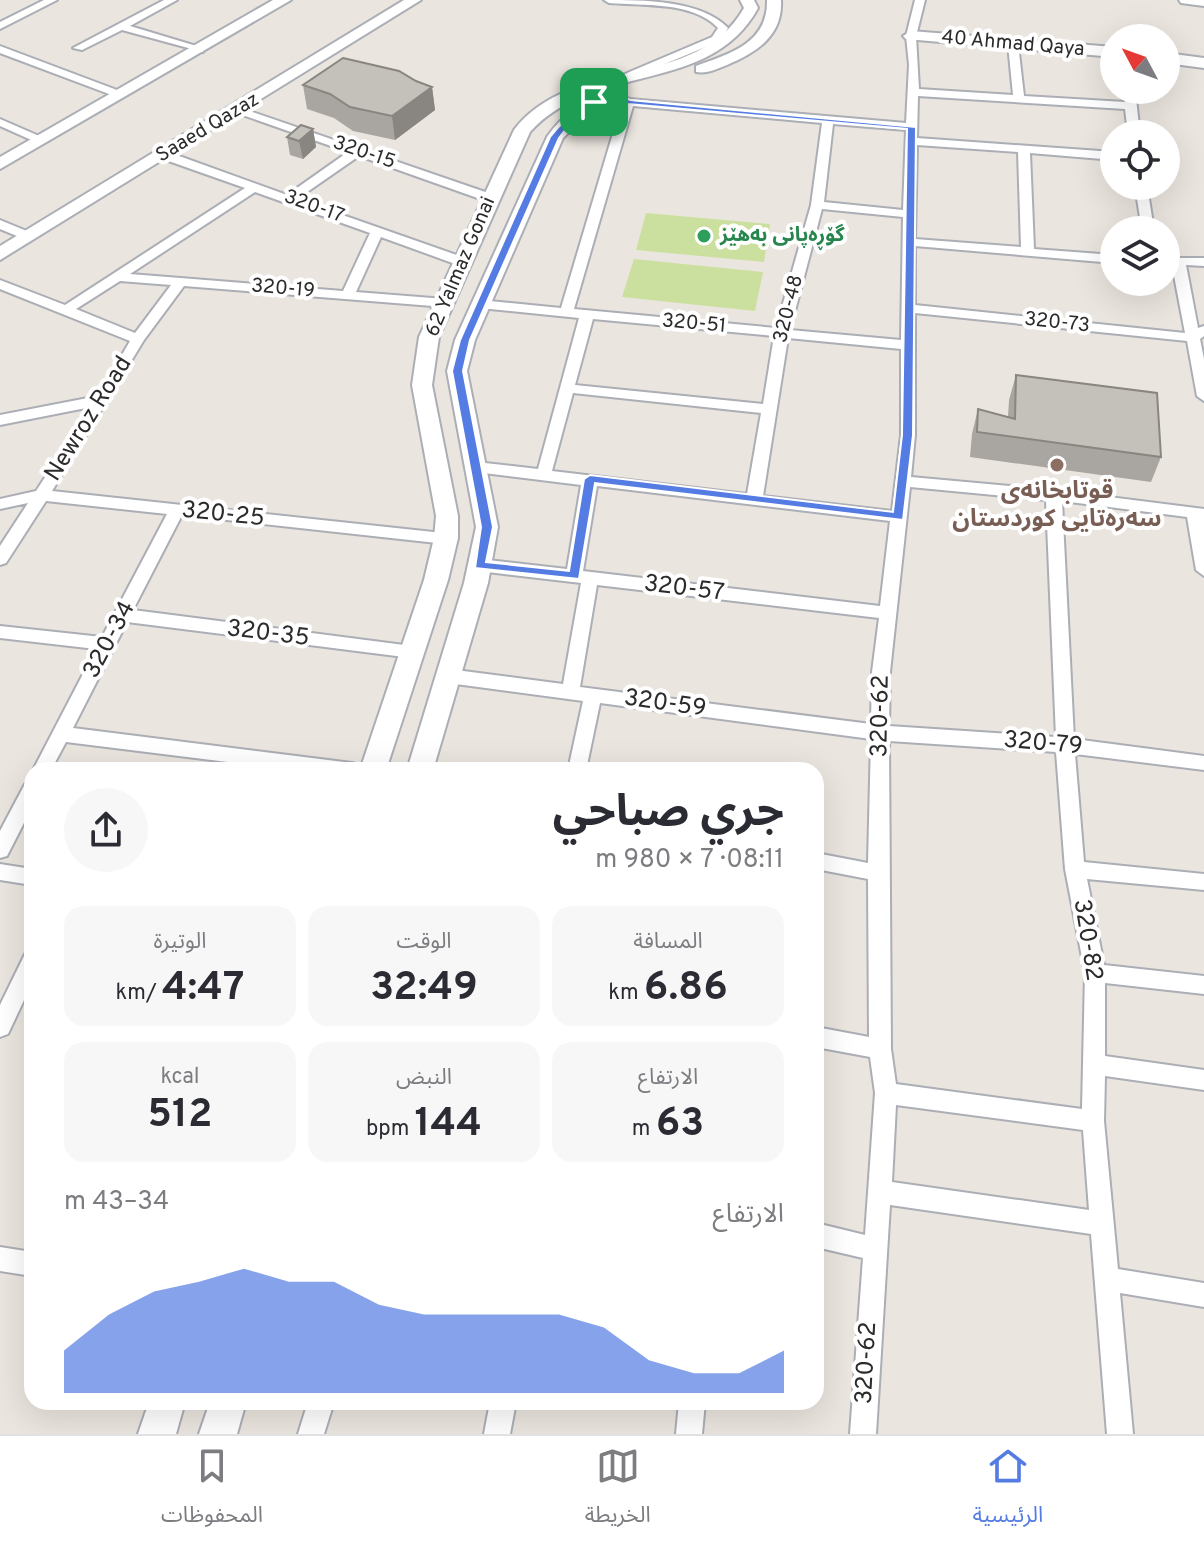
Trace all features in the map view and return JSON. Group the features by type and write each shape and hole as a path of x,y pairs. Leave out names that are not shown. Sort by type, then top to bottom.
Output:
{"main road":[{"path":"0,164 284,0"},
{"name":"Saaed Qazaz","path":"0,254 414,0"},
{"name":"62 Yalmaz Gonai","path":"376,762 446,538 447,516 422,385 429,337 522,130 543,109 570,93 678,63 717,47 748,19 751,8 747,0"},
{"name":"62 Yalmaz Gonai","path":"422,762 487,527 457,371 465,340 480,304 555,137 570,117 580,110 622,99 736,56 773,26 776,18 774,0"},
{"name":"40 Ahmad Qaya","path":"911,36 1100,51"},
{"path":"1180,60 1204,63"},
{"path":"432,433 468,428"},
{"path":"157,1434 164,1410"},
{"path":"218,1434 226,1410"}],"street":[{"path":"0,26 52,0"},
{"path":"78,48 172,0"},
{"path":"609,0 695,10 711,15 723,28 716,39 631,75"},
{"name":"320-62","path":"863,1434 886,1093 880,1049 878,873 881,672 908,435 913,92 911,36 920,0"},
{"path":"124,27 199,50"},
{"path":"1013,44 1019,100"},
{"path":"0,49 121,95"},
{"path":"0,62 15,54"},
{"path":"913,92 1131,106 1132,120"},
{"path":"566,313 622,99 828,120 911,134 1100,155"},
{"name":"320-15","path":"238,110 490,198"},
{"name":"320-48","path":"754,500 782,332 817,205 828,120"},
{"path":"0,122 42,141"},
{"path":"1024,148 1028,253"},
{"path":"290,198 358,151"},
{"name":"320-17","path":"164,155 463,262"},
{"path":"66,310 121,277 256,186"},
{"path":"817,205 909,214"},
{"path":"0,224 29,237"},
{"path":"348,295 378,230"},
{"path":"909,242 1100,258"},
{"path":"1180,260 1204,262"},
{"name":"320-19","path":"121,277 445,303"},
{"name":"Newroz Road","path":"0,559 103,400 138,339 181,281"},
{"path":"1180,283 1198,334 1204,396"},
{"path":"0,284 138,339"},
{"name":"320-51","path":"480,304 908,345"},
{"name":"320-73","path":"908,308 1198,334"},
{"path":"544,474 587,315"},
{"path":"565,388 768,409"},
{"path":"0,420 103,400"},
{"path":"476,467 899,517"},
{"path":"570,692 590,479"},
{"path":"903,481 1199,513 1204,570"},
{"name":"320-25","path":"0,504 41,495 446,538"},
{"name":"320-82","path":"1054,495 1065,745 1075,869 1095,973 1093,1121 1120,1434"},
{"name":"320-34","path":"46,762 177,510"},
{"name":"320-57","path":"479,565 888,613"},
{"name":"320-35","path":"123,615 412,652"},
{"path":"0,632 108,644"},
{"name":"320-59","path":"448,676 882,733"},
{"path":"579,762 593,695"},
{"name":"320-79","path":"882,733 1065,745 1204,763"},
{"path":"61,734 287,762"},
{"path":"0,850 24,804"},
{"path":"824,863 878,873"},
{"path":"1075,869 1204,882"},
{"path":"0,872 24,876"},
{"path":"1095,973 1204,985"},
{"path":"0,1027 24,978"},
{"path":"824,1038 880,1049"},
{"path":"1092,1064 1204,1080"},
{"path":"886,1093 1093,1121"},
{"path":"880,1192 1103,1224"},
{"path":"824,1237 874,1249"},
{"path":"0,1259 24,1263"},
{"path":"1107,1279 1204,1295"},
{"path":"311,1434 318,1410"},
{"path":"497,1434 502,1410"},
{"path":"689,1434 691,1410"}],"green space":[{"name":"گۆڕەپانی بەهێز","path":"646,213 770,224 764,262 636,250"},
{"path":"634,259 763,272 755,311 622,297"}],"building":[{"path":"343,58 399,71 432,87 392,116 350,107 330,94 303,85"},
{"path":"301,125 313,129 299,141 287,137"},
{"path":"1016,375 1157,393 1161,457 977,432 978,409 1015,419"}],"place":[{"name":"گۆڕەپانی بەهێز","path":"704,236"},
{"name":"قوتابخانەی سەرەتایی کوردستان","path":"1057,465"}],"route":[{"path":"616,96 628,102 911,127 908,435 899,517 590,479 574,576 479,565 487,527 485,509 457,371 465,340 555,137 570,117 594,102 616,96"}]}
